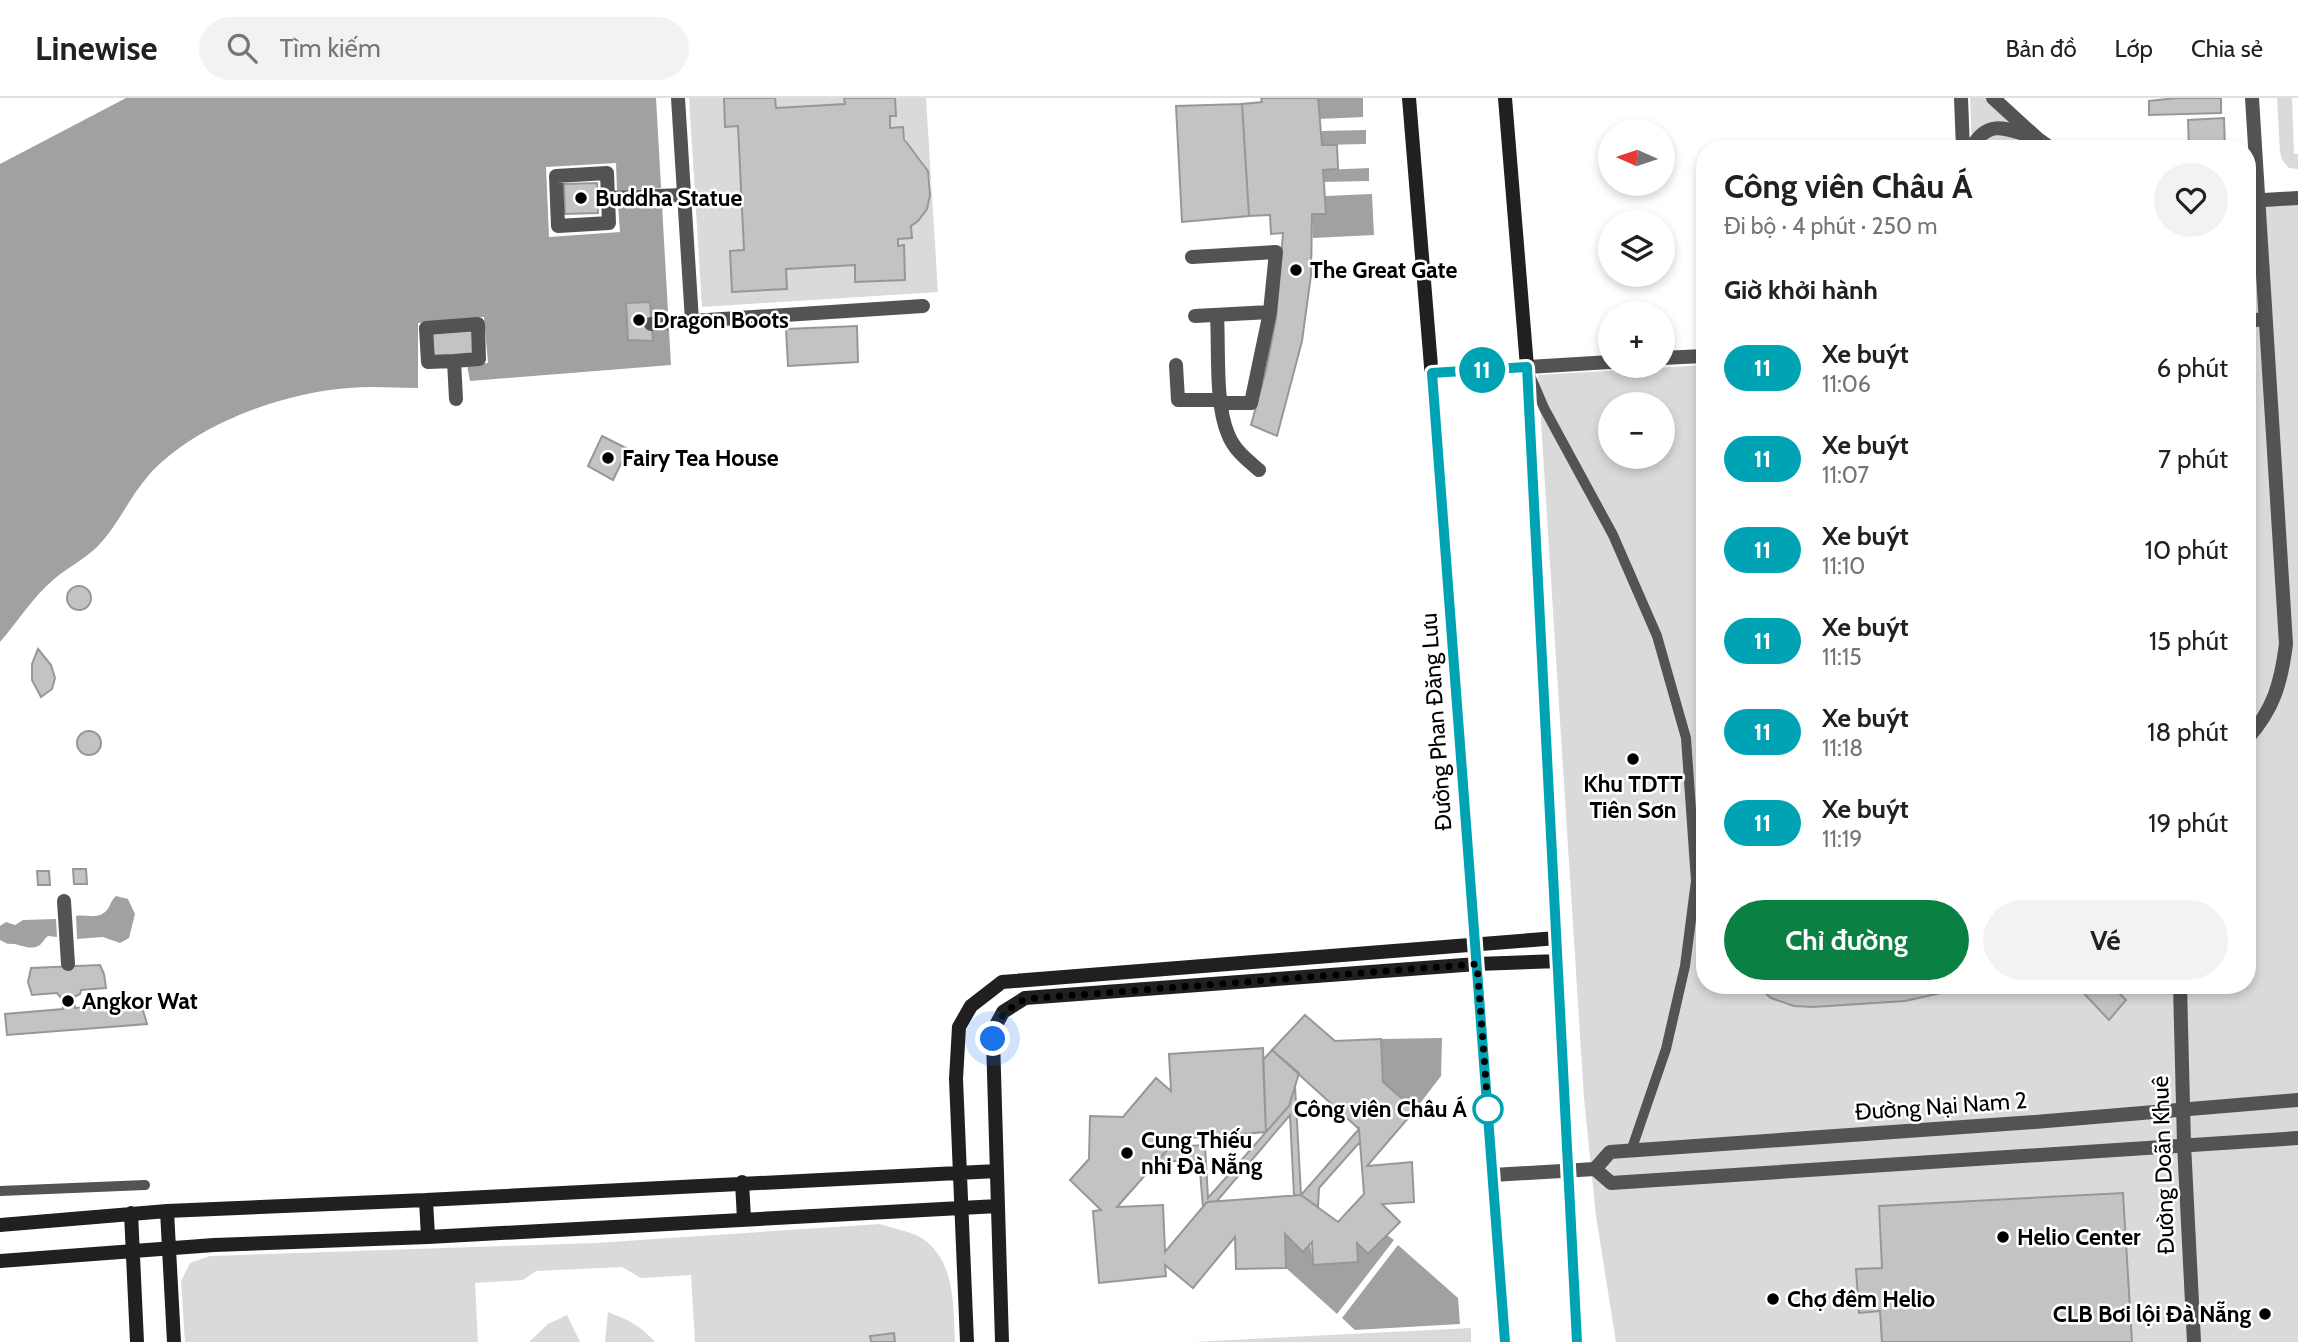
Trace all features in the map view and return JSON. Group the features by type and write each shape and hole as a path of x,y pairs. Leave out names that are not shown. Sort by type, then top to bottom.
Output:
{"street":[{"path":"678,98 692,321"},
{"name":"Đường Phan Đăng Lưu","path":"1409,98 1505,1342"},
{"path":"1505,98 1527,367 1577,1342"},
{"path":"1961,98 1963,140"},
{"path":"1993,98 2038,139"},
{"path":"2252,98 2252,140"},
{"path":"1975,140 1991,128 2004,128 2038,139"},
{"path":"607,173 608,198 609,223 558,226 556,176 607,173"},
{"path":"608,198 683,195"},
{"path":"2256,201 2298,198"},
{"path":"2256,237 2265,319 2286,644 2282,673 2273,703 2256,727"},
{"path":"1176,365 1178,400 1251,403 1270,312 1276,252 1192,257"},
{"path":"651,324 923,306"},
{"path":"1195,316 1270,312"},
{"path":"1217,316 1221,402 1227,433 1234,446 1259,470"},
{"path":"2256,320 2265,319"},
{"path":"1675,358 1696,357"},
{"path":"454,361 456,399"},
{"path":"1432,373 1598,363"},
{"path":"64,901 68,964"},
{"path":"967,1342 957,1079 959,1027 971,1006 1002,982 1557,938"},
{"path":"1002,1342 993,1077 995,1027 1003,1012 1025,999 1477,964 1558,961"},
{"name":"Đường Doãn Khuê","path":"2180,994 2184,1144 2194,1342"},
{"name":"Đường Nại Nam 2","path":"1595,1169 1610,1152 2021,1124 2298,1100"},
{"path":"1493,1175 1595,1169 1611,1183 2298,1138"},
{"path":"0,1224 167,1210 426,1200 997,1171"},
{"path":"742,1182 744,1219"},
{"path":"426,1200 428,1237"},
{"path":"0,1262 169,1248 428,1237 998,1206"},
{"path":"167,1210 174,1342"},
{"path":"131,1213 137,1342"}],"lane":[{"path":"1527,367 1544,408 1613,535 1657,636 1686,738 1696,881 1685,966 1666,1049 1631,1151"},
{"path":"0,1191 145,1185"}],"shaded area":[{"path":"126,98 656,98 671,365 470,381 467,365 488,363 484,317 418,323 418,388 349,388 295,397 240,415 189,441 148,476 98,546 57,576 0,642 0,164"},
{"path":"689,98 724,98 725,127 738,126 744,250 733,292 786,289 786,269 855,265 856,282 905,280 904,246 898,246 898,239 911,238 911,226 926,209 931,186 928,171 907,140 903,127 890,128 890,116 896,116 895,98 926,98 938,292 702,307"},
{"path":"775,98 844,98 845,104 776,108"},
{"path":"1318,98 1363,98 1363,117 1319,119"},
{"path":"1970,98 1987,98 2028,140 1972,140"},
{"path":"2277,98 2292,98 2294,154 2298,154 2298,169 2289,168 2282,160"},
{"path":"1366,130 1366,144 1322,145 1322,131"},
{"path":"1369,168 1369,181 1323,182 1323,170"},
{"path":"1372,194 1374,235 1313,238 1312,214 1326,213 1325,196"},
{"name":"Khu TDTT Tiên Sơn","path":"2298,204 2298,1342 1616,1342 1596,1216 1584,1098 1538,375 1598,371 1598,378 1675,378 1675,367 1696,365 1696,994 2256,994 2256,206"},
{"path":"116,896 128,899 135,914 129,938 120,943 103,937 77,939 76,916 103,914"},
{"path":"56,919 57,937 48,936 36,947 8,944 0,940 0,926 6,922 15,925 23,920"},
{"path":"1442,1038 1441,1076 1415,1110 1383,1082 1381,1039"},
{"path":"880,1224 918,1236 940,1256 950,1283 955,1342 695,1342 691,1275 641,1278 622,1267 536,1271 523,1280 475,1283 478,1342 185,1342 181,1281 190,1263 210,1256 595,1243"},
{"path":"1285,1234 1303,1252 1310,1245 1314,1265 1358,1262 1357,1243 1368,1254 1387,1235 1394,1240 1337,1314 1286,1268"},
{"path":"1398,1245 1458,1298 1460,1324 1355,1330 1342,1318"},
{"path":"608,1312 633,1324 655,1342 605,1342"},
{"path":"567,1315 580,1342 529,1342 548,1324"},
{"path":"1471,1328 1471,1342 1193,1342"}],"pier":[{"path":"616,163 617,191 661,188 661,201 618,204 620,232 549,237 546,167"}],"building":[{"path":"724,98 775,98 776,108 845,104 844,98 895,98 896,116 890,116 890,128 903,127 904,139 928,171 930,195 927,209 911,226 912,238 898,239 898,246 904,245 905,280 855,282 855,265 786,269 787,289 732,292 730,251 744,250 738,126 725,127"},
{"name":"The Great Gate","path":"1261,98 1318,98 1322,145 1337,145 1338,169 1323,170 1326,214 1312,214 1311,275 1302,341 1277,436 1251,425 1276,318 1283,233 1271,234 1270,215 1249,216 1242,104 1262,102"},
{"path":"2221,98 2221,113 2149,115 2149,101"},
{"path":"1242,104 1249,216 1182,222 1176,106"},
{"path":"2224,118 2225,140 2189,140 2188,120"},
{"name":"Buddha Statue","path":"597,183 598,213 565,214 564,184"},
{"name":"Dragon Boots","path":"650,302 653,341 628,340 626,303"},
{"path":"857,326 858,362 788,366 786,329"},
{"path":"475,327 475,355 431,357 430,331"},
{"name":"Fairy Tea House","path":"602,436 628,449 613,480 588,466"},
{"path":"79,586 88,589 91,598 88,607 79,610 70,607 67,598 70,589"},
{"path":"38,649 51,665 55,678 52,689 41,697 32,680 32,664"},
{"path":"89,731 98,734 101,743 98,752 89,755 80,752 77,743 80,734"},
{"path":"73,869 86,869 87,884 74,884"},
{"path":"37,871 49,871 50,885 38,885"},
{"name":"Angkor Wat","path":"100,965 106,988 81,990 80,994 74,997 75,1008 131,1004 142,1007 147,1024 7,1035 5,1014 63,1009 62,999 57,993 32,995 28,982 31,968"},
{"path":"1766,994 1936,994 1905,1001 1813,1007 1794,1006"},
{"path":"2084,994 2120,994 2126,1000 2109,1020"},
{"name":"Cung Thiếu nhi Đà Nẵng","path":"1305,1015 1335,1041 1381,1039 1383,1082 1415,1110 1367,1166 1412,1162 1414,1202 1382,1204 1400,1222 1368,1254 1357,1243 1358,1262 1313,1265 1312,1242 1303,1252 1285,1234 1286,1268 1236,1269 1235,1237 1193,1288 1165,1265 1166,1276 1099,1283 1093,1211 1101,1210 1070,1180 1089,1159 1090,1116 1123,1117 1156,1078 1171,1091 1169,1054 1263,1048 1266,1132 1177,1139 1117,1207 1163,1205 1165,1252 1207,1202 1301,1195 1338,1222 1364,1194 1359,1129 1272,1050"},
{"path":"1272,1050 1299,1073 1289,1106 1266,1132 1263,1060"},
{"path":"1295,1086 1301,1195 1294,1195 1290,1115 1217,1201 1207,1202 1203,1207 1199,1160 1156,1162 1170,1147 1205,1145 1208,1198 1289,1106"},
{"path":"1359,1129 1360,1142 1319,1188 1318,1207 1301,1195"},
{"name":"Helio Center","path":"2123,1193 2132,1342 1882,1342 1880,1311 1859,1313 1856,1269 1882,1268 1879,1206"},
{"path":"894,1333 895,1342 871,1342 870,1336"}],"bus line":[{"name":"11","path":"1505,1342 1432,373 1527,367 1577,1342"}],"place":[{"name":"Buddha Statue","path":"581,198"},
{"name":"The Great Gate","path":"1296,270"},
{"name":"Dragon Boots","path":"639,320"},
{"name":"Fairy Tea House","path":"608,458"},
{"name":"Khu TDTT Tiên Sơn","path":"1633,759"},
{"name":"Angkor Wat","path":"68,1001"},
{"name":"Công viên Châu Á","path":"1488,1109"},
{"name":"Cung Thiếu nhi Đà Nẵng","path":"1127,1153"},
{"name":"Helio Center","path":"2003,1237"},
{"name":"Chợ đêm Helio","path":"1773,1299"},
{"name":"CLB Bơi lội Đà Nẵng","path":"2265,1314"}],"route":[{"path":"993,1039 995,1027 1003,1012 1025,999 1477,964 1489,1122 1488,1109"}]}
